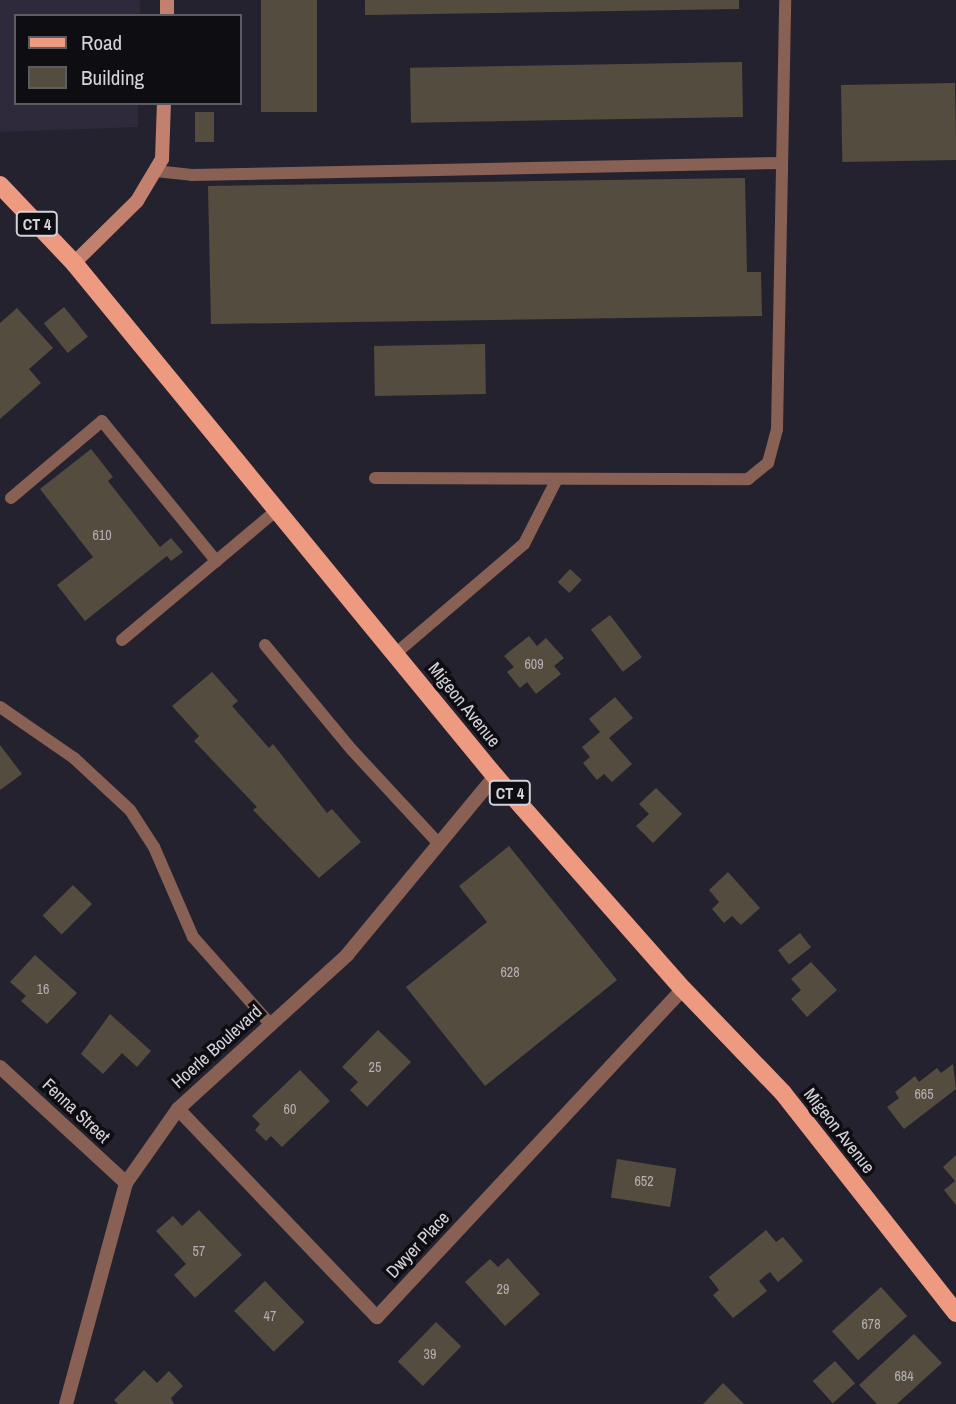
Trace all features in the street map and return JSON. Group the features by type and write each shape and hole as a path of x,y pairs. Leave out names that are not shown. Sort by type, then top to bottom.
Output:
{"main road":[{"path":"74,262 136,201 162,159 164,105"},
{"name":"CT 4","path":"0,185 74,262"},
{"name":"Migeon Avenue","path":"74,262 495,776 683,989 783,1093 956,1312"}],"street":[{"name":"Hoerle Boulevard","path":"66,1404 126,1183 178,1109 347,955 495,776"},
{"name":"Dwyer Place","path":"178,1109 377,1317 683,989"},
{"name":"Fenna Street","path":"0,1067 126,1183"}],"lane":[{"path":"374,478 748,480 768,463 777,429 785,0"},
{"path":"155,171 192,176 782,163"},
{"path":"11,498 102,421 216,561"},
{"path":"395,654 524,544 556,479"},
{"path":"122,640 277,510"},
{"path":"265,645 352,750 439,844"},
{"path":"0,707 74,758 130,810 154,847 193,937 271,1025"}],"shaded area":[{"path":"0,0 140,0 140,14 14,14 14,105 138,105 138,127 0,132"}],"building":[{"path":"261,0 317,0 317,112 261,112"},
{"path":"365,0 739,0 739,9 365,15"},
{"path":"742,62 743,117 411,123 410,68"},
{"path":"955,83 956,160 842,162 841,85"},
{"path":"195,112 214,112 214,142 195,142"},
{"path":"745,178 747,272 761,272 762,316 211,324 208,186"},
{"path":"64,307 88,337 68,353 44,323"},
{"path":"17,308 53,348 29,369 41,383 0,419 0,323"},
{"path":"485,344 486,394 375,396 374,346"},
{"path":"91,449 113,477 108,481 160,547 171,538 183,552 171,561 167,556 85,621 57,585 93,557 40,489"},
{"path":"570,569 582,580 569,593 558,582"},
{"path":"610,615 642,657 623,672 591,629"},
{"path":"529,636 537,646 546,638 564,658 554,666 561,674 536,694 527,682 520,688 507,672 514,667 504,656"},
{"path":"212,672 238,701 232,706 269,748 273,744 327,813 332,809 361,842 319,878 253,810 257,807 194,741 199,736 172,706"},
{"path":"615,697 633,718 609,738 632,764 612,782 604,774 597,780 583,763 590,757 582,747 600,732 589,719"},
{"path":"0,745 22,774 0,790"},
{"path":"656,788 682,814 653,843 636,826 649,814 639,804"},
{"path":"509,846 617,980 485,1086 406,987 487,922 459,886"},
{"path":"728,872 760,908 741,925 732,916 724,923 712,909 719,902 709,890"},
{"path":"73,885 92,904 62,934 43,915"},
{"path":"800,933 811,947 789,964 778,950"},
{"path":"35,955 77,993 47,1024 21,1001 26,996 10,982"},
{"path":"811,962 837,990 807,1017 791,999 801,990 791,979"},
{"path":"110,1014 151,1051 137,1067 122,1053 103,1074 81,1054"},
{"path":"378,1030 411,1062 367,1107 350,1090 358,1082 342,1067"},
{"path":"953,1064 956,1089 904,1129 887,1107 899,1098 895,1092 915,1076 919,1082 937,1068 941,1073"},
{"path":"300,1070 330,1101 282,1147 271,1136 266,1141 255,1130 260,1124 252,1116"},
{"path":"956,1155 956,1205 944,1190 955,1181 943,1167"},
{"path":"617,1159 676,1168 670,1207 611,1198"},
{"path":"199,1210 242,1255 195,1298 174,1275 186,1264 156,1231 173,1216 182,1226"},
{"path":"766,1230 776,1242 783,1237 803,1261 778,1282 770,1272 759,1281 767,1291 733,1318 713,1295 719,1290 709,1277"},
{"path":"508,1258 540,1294 505,1326 465,1282 490,1259 498,1267"},
{"path":"265,1281 305,1322 274,1352 234,1311"},
{"path":"881,1287 907,1316 858,1360 832,1331"},
{"path":"436,1322 461,1346 423,1386 398,1362"},
{"path":"914,1334 942,1363 897,1404 877,1404 859,1385"},
{"path":"835,1361 855,1383 833,1403 813,1381"},
{"path":"144,1370 157,1383 169,1371 183,1386 171,1398 174,1404 118,1404 114,1400"},
{"path":"723,1383 744,1404 703,1404"}]}
